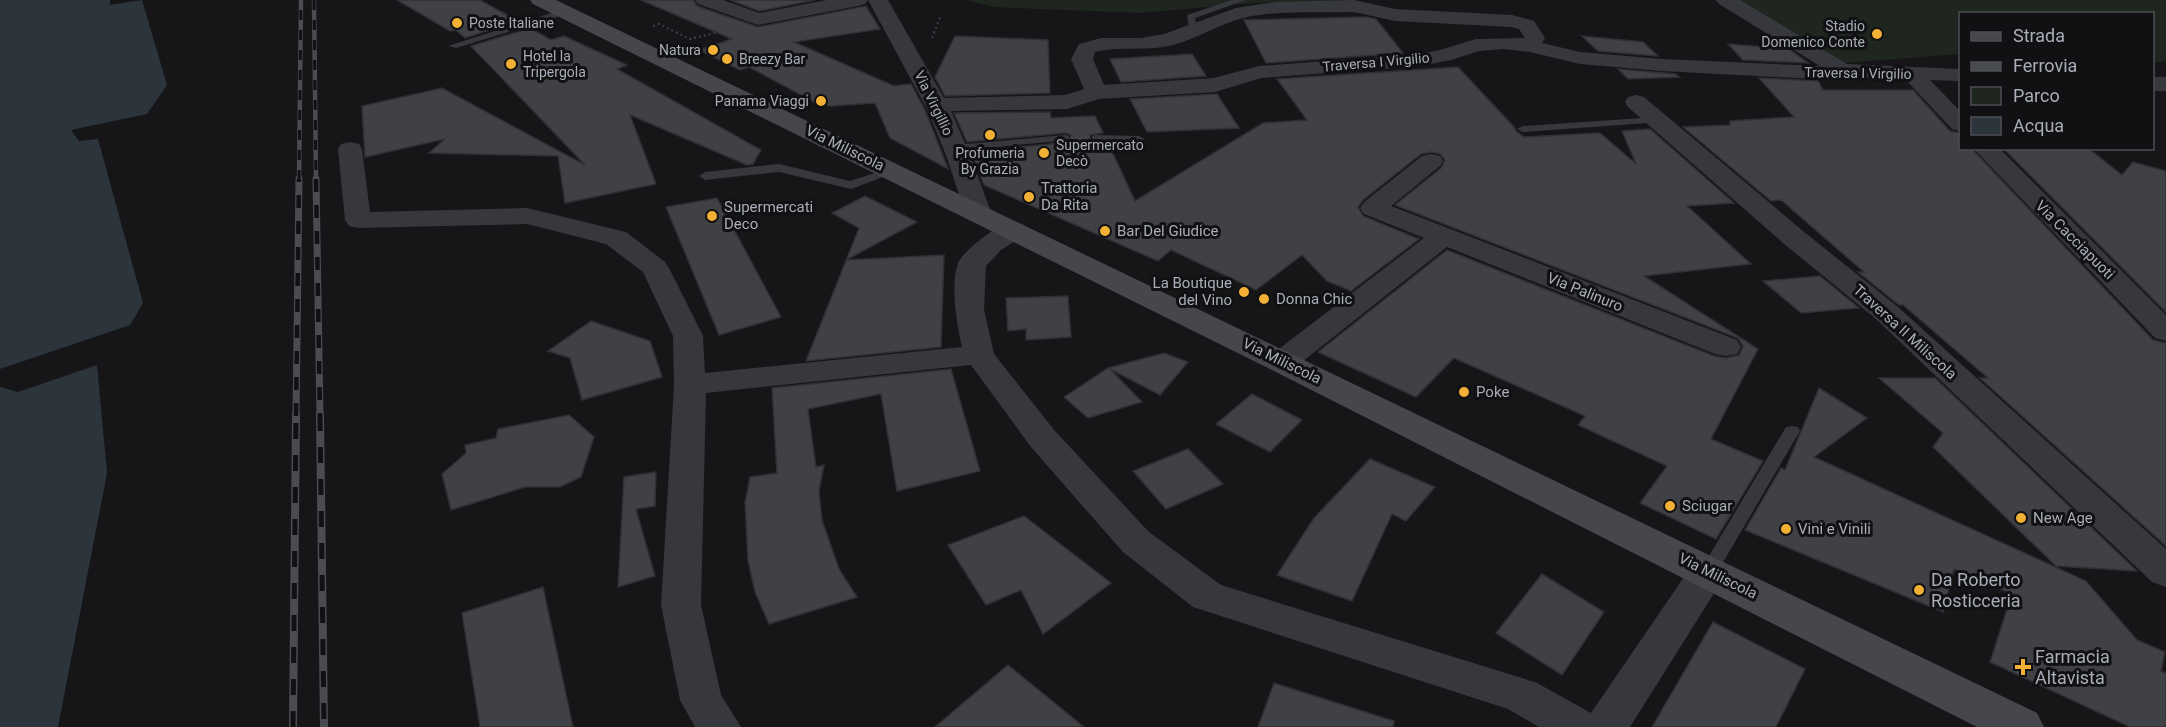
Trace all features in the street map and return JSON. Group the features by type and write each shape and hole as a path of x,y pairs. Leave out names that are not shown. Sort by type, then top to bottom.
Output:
{"street":[{"path":"705,0 758,20 858,0"},
{"name":"Via Virgillio","path":"878,0 936,105 956,148 978,212"},
{"path":"1726,0 1842,70"},
{"name":"Via Miliscola","path":"552,6 978,212 2021,727"},
{"path":"1096,93 1082,59 1086,48 1101,44 1150,43 1193,32 1243,12 1276,8 1354,6 1395,15 1512,21 1527,25 1535,38 1530,46"},
{"name":"Traversa I Virgilio","path":"936,105 1067,102 1096,93 1215,85 1259,72 1420,60 1444,56 1476,45 1503,43 1530,46 1580,58 1662,65 1815,73 1842,70 1959,75"},
{"path":"1911,73 1959,123"},
{"name":"Traversa II Miliscola","path":"1646,111 1793,237 1887,313 2166,572"},
{"path":"350,149 358,220 527,216 616,238 655,268 688,336 690,385 681,605 701,700 719,727"},
{"name":"Via Cacciapuoti","path":"1987,150 2166,332"},
{"name":"Via Palinuro","path":"1431,160 1373,208 1726,347"},
{"path":"1013,230 991,244 972,264 969,309 979,355 1043,439 1136,542 1207,596 1522,696 1578,727"},
{"path":"1282,362 1444,236"},
{"path":"690,385 979,355"},
{"path":"1606,727 1709,571"}],"lane":[{"path":"1193,32 1190,17 1242,0"},
{"path":"453,46 552,6"},
{"path":"1523,129 1646,111"},
{"path":"956,148 1065,138"},
{"path":"1096,138 1138,139"},
{"path":"705,176 779,168 851,185 893,171"},
{"path":"1709,571 1792,431"}],"path":[{"path":"650,53 680,42 651,26 659,24 690,39 752,24 758,20"}],"green space":[{"path":"967,0 1361,0 1252,3 1141,13 994,7"},
{"name":"Stadio Domenico Conte","path":"1736,0 2166,0 2166,61 2154,63 2154,12 1959,12 1959,54 1843,63"}],"water":[{"path":"0,0 110,0 110,5 142,0 167,85 147,114 71,130 79,141 98,139 143,303 130,325 0,369"},
{"path":"97,365 107,473 58,727 0,727 0,387 18,392"}],"building":[{"name":"Poste Italiane","path":"397,0 480,0 518,21 465,38 456,30 450,31"},
{"path":"641,0 693,0 697,6 758,27 866,6 880,29 794,42 894,86 911,84 925,110 948,169 890,138 875,103 830,106 814,102 749,67 740,70 699,50 732,39"},
{"path":"730,0 815,0 759,11"},
{"path":"1366,17 1376,19 1403,53 1266,63 1244,20"},
{"path":"530,28 551,40 564,36 627,65 617,69 761,150 753,164 747,165 630,115 656,184 565,203 558,156 429,153 445,139 365,157 362,106 442,88 585,165 471,46"},
{"path":"955,36 1048,40 1050,93 945,96 935,77"},
{"path":"1582,36 1643,42 1658,56 1598,51"},
{"path":"1728,44 1789,49 1808,63 1743,60"},
{"path":"1192,54 1206,76 1121,82 1110,59"},
{"path":"1458,67 1524,137 1600,133 1636,164 1622,131 1650,129 1734,203 1687,206 1751,264 1644,276 1758,349 1711,439 1763,461 1716,539 1640,503 1667,466 1578,425 1585,416 1454,358 1416,397 1318,352 1447,250 1714,356 1726,358 1739,355 1743,346 1738,338 1395,205 1441,168 1445,160 1440,154 1431,152 1421,154 1363,200 1358,207 1363,216 1419,239 1351,291 1327,281 1302,255 1256,290 1171,250 1158,261 984,185 971,152 1069,142 1071,135 1065,133 967,142 954,113 1050,112 1051,118 1095,116 1103,133 1090,135 1090,142 1108,143 1135,201 1263,123 1307,120 1277,79"},
{"path":"1618,69 1675,74 1679,77 1628,79"},
{"path":"1759,78 1818,81 1823,90 1913,90 1950,131 1959,133 1959,150 1973,150 2153,340 2166,343 2166,546 1980,378 1988,378 1903,305 1899,305 1858,272 1864,272 1781,200 1771,201 1683,127 1730,125 1730,121 1794,117"},
{"path":"1217,94 1239,128 1147,132 1130,99"},
{"path":"2005,150 2091,150 2122,175 2133,162 2166,171 2166,312"},
{"path":"865,196 917,222 846,260 859,228 832,213"},
{"path":"717,198 781,317 719,335 666,207"},
{"path":"944,255 941,347 806,361 846,260"},
{"path":"1820,276 1859,308 1801,313 1763,281"},
{"path":"1068,296 1071,337 1026,340 1026,329 1008,331 1006,298"},
{"path":"591,321 650,341 662,377 582,400 570,358 548,351"},
{"path":"1164,353 1188,362 1160,395 1110,369 1142,402 1088,418 1064,397 1108,368"},
{"path":"951,369 980,471 897,491 881,394 808,409 816,467 824,465 819,491 822,520 839,569 857,597 769,624 755,592 748,561 745,503 750,477 777,473 772,388"},
{"path":"1879,378 1935,378 2137,571 2056,566 1933,447 1943,433"},
{"path":"1819,388 1867,418 1814,457 2086,581 2137,640 2165,652 2161,671 2166,673 2166,727 2130,727 1990,662 2012,594 1954,569 1943,612 1745,530 1781,468 1785,470"},
{"path":"1252,394 1302,420 1270,452 1216,424"},
{"path":"569,415 594,437 581,477 560,487 525,487 451,510 442,474 466,453 465,445 496,438 498,429"},
{"path":"1188,449 1223,484 1166,509 1133,471"},
{"path":"1370,459 1435,487 1406,521 1392,514 1352,601 1277,575 1314,518"},
{"path":"656,472 655,506 636,509 655,576 618,587 624,477"},
{"path":"1024,516 1111,583 1043,634 1021,590 986,605 948,545"},
{"path":"1542,574 1604,612 1562,675 1496,633"},
{"path":"543,587 573,727 480,727 462,613"},
{"path":"1713,622 1805,669 1776,727 1652,727"},
{"path":"1008,665 1084,727 935,727"},
{"path":"1274,683 1394,721 1393,727 1258,727"}],"railway":[{"path":"299,180 301,0"},
{"path":"314,0 316,180"},
{"path":"296,416 299,179"},
{"path":"316,179 320,416"},
{"path":"293,727 296,415"},
{"path":"320,415 324,727"}],"place":[{"name":"Poste Italiane","path":"457,23"},
{"name":"Stadio Domenico Conte","path":"1877,34"},
{"name":"Natura","path":"713,50"},
{"name":"Breezy Bar","path":"727,59"},
{"name":"Hotel la Tripergola","path":"511,64"},
{"name":"Panama Viaggi","path":"821,101"},
{"name":"Profumeria By Grazia","path":"990,135"},
{"name":"Supermercato Decò","path":"1044,153"},
{"name":"Trattoria Da Rita","path":"1029,197"},
{"name":"Supermercati Deco","path":"712,216"},
{"name":"Bar Del Giudice","path":"1105,231"},
{"name":"La Boutique del Vino","path":"1244,292"},
{"name":"Donna Chic","path":"1264,299"},
{"name":"Poke","path":"1464,392"},
{"name":"Sciugar","path":"1670,506"},
{"name":"New Age","path":"2021,518"},
{"name":"Vini e Vinili","path":"1786,529"},
{"name":"Da Roberto Rosticceria","path":"1919,590"},
{"name":"Farmacia Altavista","path":"2023,667"}]}
